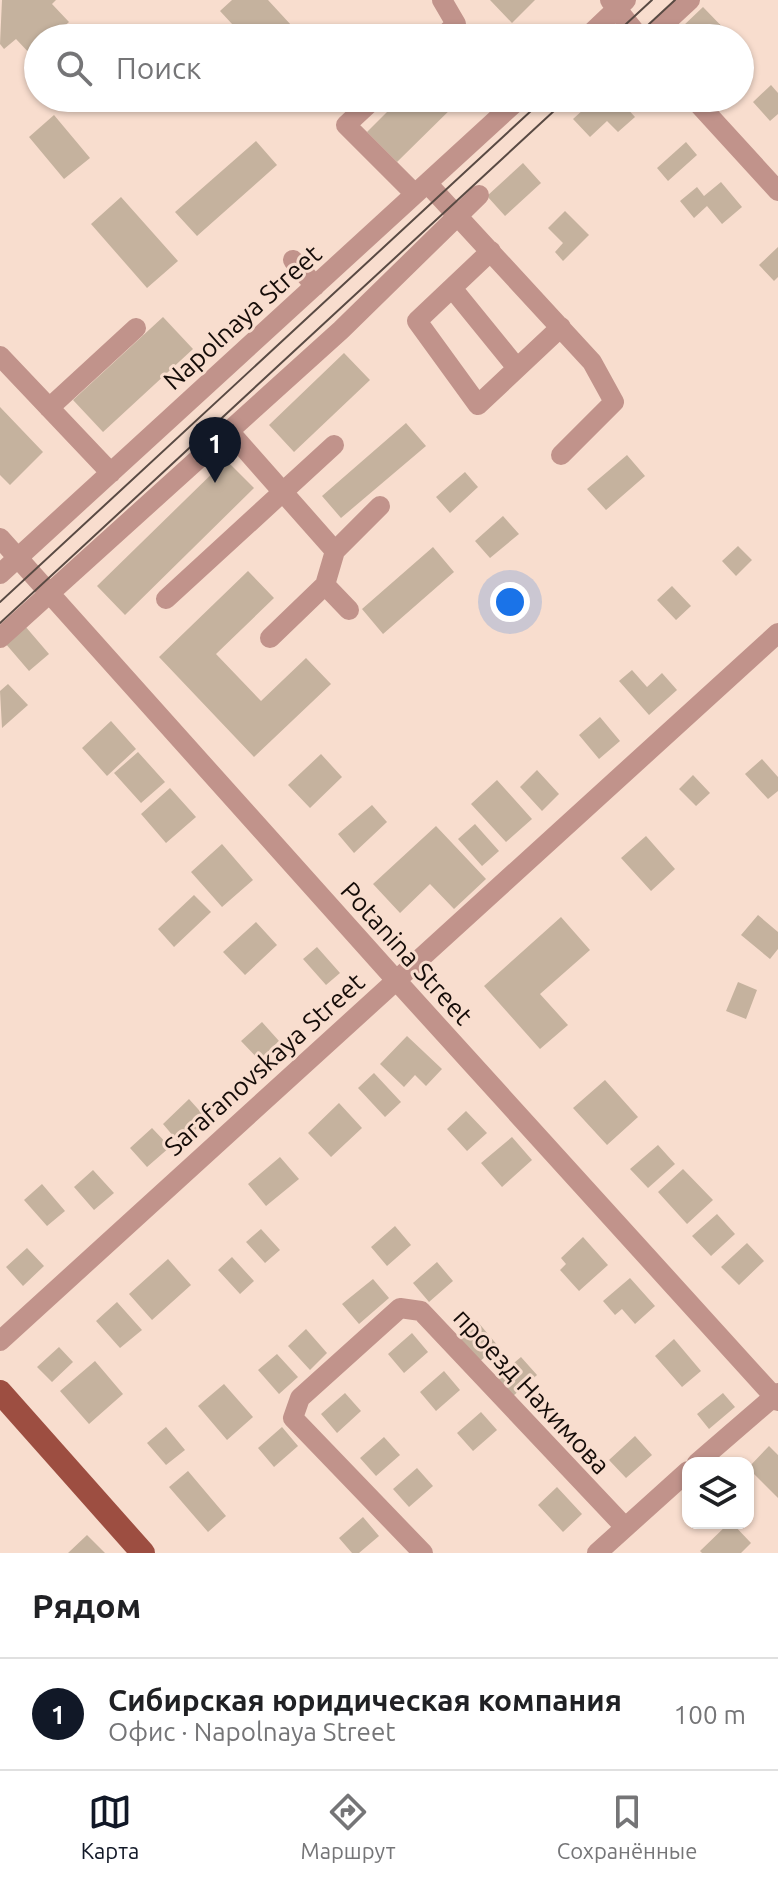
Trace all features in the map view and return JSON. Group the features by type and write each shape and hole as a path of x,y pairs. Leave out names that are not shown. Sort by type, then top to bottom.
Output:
{"main road":[{"path":"0,1392 143,1553"}],"street":[{"path":"442,0 451,24"},
{"path":"664,24 690,0"},
{"path":"599,24 618,3 631,24"},
{"path":"360,112 346,125 458,216 592,362 614,402 561,455"},
{"name":"Napolnaya Street","path":"0,574 505,112"},
{"path":"706,112 778,191"},
{"path":"0,638 341,330 479,195"},
{"path":"491,251 417,321 478,405 561,327"},
{"path":"293,260 315,286"},
{"path":"452,288 517,368"},
{"path":"49,408 136,328"},
{"path":"0,356 111,473"},
{"path":"229,431 335,551"},
{"path":"166,599 334,445"},
{"path":"270,638 325,585 335,551 380,506"},
{"name":"Potanina Street","path":"0,538 395,979 777,1397"},
{"path":"325,585 349,610"},
{"name":"Sarafanovskaya Street","path":"0,1341 778,633"},
{"name":"проезд Нахимова","path":"423,1553 293,1418 300,1398 400,1308 421,1311 624,1526"},
{"path":"704,1457 777,1397"},
{"path":"597,1553 682,1476"}],"building":[{"path":"2,0 56,0 52,4 69,22 24,24 24,48 16,39 4,49 0,44"},
{"path":"232,0 268,0 290,24 232,24 220,11"},
{"path":"490,0 535,0 512,23"},
{"path":"703,7 719,24 685,24"},
{"path":"771,85 778,93 778,114 770,121 754,101"},
{"path":"387,112 448,112 397,162 367,132"},
{"path":"581,112 630,112 635,117 618,132 607,121 590,137 573,119"},
{"path":"54,115 90,158 64,179 29,137"},
{"path":"256,141 277,165 197,236 175,212"},
{"path":"686,142 697,155 668,181 657,168"},
{"path":"523,163 541,183 505,216 487,196"},
{"path":"721,182 742,207 722,224 707,206 694,218 680,201 697,187 704,196"},
{"path":"121,197 178,261 147,288 91,224"},
{"path":"565,211 589,235 563,261 555,252 563,243 548,228"},
{"path":"778,247 778,277 774,281 759,265"},
{"path":"163,317 193,349 103,432 73,400"},
{"path":"344,353 370,380 294,452 269,425"},
{"path":"0,407 43,452 10,485 0,475"},
{"path":"406,423 426,446 341,518 322,496"},
{"path":"627,455 645,476 606,510 587,489"},
{"path":"226,460 254,488 125,615 97,586"},
{"path":"465,472 478,487 450,513 436,497"},
{"path":"503,516 519,534 490,558 475,541"},
{"path":"738,546 752,560 736,576 722,561"},
{"path":"433,547 454,572 383,634 362,609"},
{"path":"248,571 274,598 216,654 261,701 306,658 331,684 254,757 159,657"},
{"path":"672,586 691,606 676,620 657,600"},
{"path":"25,626 49,654 29,671 5,643"},
{"path":"632,670 647,687 662,673 677,690 649,715 619,681"},
{"path":"8,684 28,705 2,728 0,691"},
{"path":"600,717 620,741 599,759 579,735"},
{"path":"111,721 136,749 107,776 82,748"},
{"path":"138,752 165,782 141,803 114,773"},
{"path":"321,754 342,777 310,808 288,785"},
{"path":"762,759 778,777 778,791 768,799 745,774"},
{"path":"537,770 559,794 542,811 520,787"},
{"path":"693,775 710,793 696,806 679,789"},
{"path":"497,780 532,819 506,842 471,804"},
{"path":"170,788 196,817 166,843 141,814"},
{"path":"372,805 387,822 354,853 338,834"},
{"path":"475,824 499,851 482,866 458,839"},
{"path":"436,826 486,879 454,909 430,884 400,913 373,884"},
{"path":"646,836 675,869 651,891 621,858"},
{"path":"222,844 253,880 222,907 191,872"},
{"path":"194,895 211,912 174,947 158,929"},
{"path":"758,915 778,932 778,949 770,959 741,935"},
{"path":"561,917 590,950 540,994 568,1025 540,1049 484,986"},
{"path":"256,922 277,945 245,975 223,952"},
{"path":"317,947 340,973 326,985 303,959"},
{"path":"738,982 757,990 746,1019 726,1011"},
{"path":"262,1022 279,1041 259,1060 241,1041"},
{"path":"407,1036 442,1069 426,1086 415,1075 404,1087 380,1064"},
{"path":"374,1073 401,1102 385,1117 358,1088"},
{"path":"605,1080 638,1117 607,1145 573,1108"},
{"path":"189,1099 207,1119 180,1144 163,1124"},
{"path":"339,1103 362,1128 331,1157 308,1133"},
{"path":"466,1111 487,1133 467,1151 447,1129"},
{"path":"152,1128 170,1147 147,1167 130,1148"},
{"path":"512,1137 532,1160 502,1187 481,1163"},
{"path":"658,1145 675,1164 648,1188 630,1169"},
{"path":"280,1157 299,1179 266,1206 248,1184"},
{"path":"683,1169 713,1200 687,1224 658,1192"},
{"path":"93,1170 114,1193 94,1210 74,1187"},
{"path":"42,1184 65,1211 47,1226 24,1200"},
{"path":"717,1214 735,1234 711,1256 692,1236"},
{"path":"395,1226 411,1245 387,1266 371,1247"},
{"path":"261,1229 280,1250 265,1263 246,1242"},
{"path":"583,1237 608,1265 579,1291 560,1270 566,1264 561,1258"},
{"path":"747,1243 764,1261 739,1285 721,1267"},
{"path":"27,1248 44,1266 23,1286 6,1267"},
{"path":"232,1257 254,1281 240,1294 218,1270"},
{"path":"168,1259 191,1285 152,1320 129,1294"},
{"path":"437,1262 453,1281 429,1302 413,1283"},
{"path":"630,1278 655,1306 635,1324 622,1309 615,1315 603,1301"},
{"path":"373,1279 389,1298 359,1324 342,1304"},
{"path":"117,1302 142,1330 120,1348 96,1321"},
{"path":"477,1321 498,1346 479,1362 459,1337"},
{"path":"306,1329 327,1353 310,1370 288,1346"},
{"path":"412,1333 428,1352 404,1373 388,1354"},
{"path":"674,1339 701,1371 682,1387 655,1356"},
{"path":"59,1347 73,1362 52,1382 37,1367"},
{"path":"277,1354 298,1377 279,1394 258,1370"},
{"path":"521,1357 537,1375 513,1396 496,1378"},
{"path":"95,1361 123,1394 89,1424 60,1391"},
{"path":"444,1371 460,1390 436,1411 420,1392"},
{"path":"224,1384 253,1417 227,1440 198,1406"},
{"path":"345,1393 361,1411 337,1433 321,1414"},
{"path":"723,1393 735,1407 709,1429 697,1414"},
{"path":"481,1412 497,1430 473,1451 457,1433"},
{"path":"166,1427 185,1450 166,1465 147,1443"},
{"path":"282,1427 298,1446 274,1467 258,1448"},
{"path":"635,1436 652,1455 626,1478 609,1460"},
{"path":"384,1437 400,1455 376,1476 360,1458"},
{"path":"769,1446 778,1455 778,1498 754,1474 754,1462"},
{"path":"417,1468 433,1486 409,1507 393,1489"},
{"path":"188,1471 226,1516 208,1532 169,1487"},
{"path":"557,1487 582,1514 563,1532 538,1505"},
{"path":"363,1517 379,1536 359,1553 352,1553 339,1538"},
{"path":"723,1529 738,1529 751,1543 741,1553 700,1551"},
{"path":"87,1535 105,1553 68,1553"}],"tram line":[{"path":"626,24 652,0"},
{"path":"649,24 675,0"},
{"path":"0,602 530,112"},
{"path":"0,623 553,112"}],"place":[{"name":"Сибирская юридическая компания","path":"215,483"}]}
